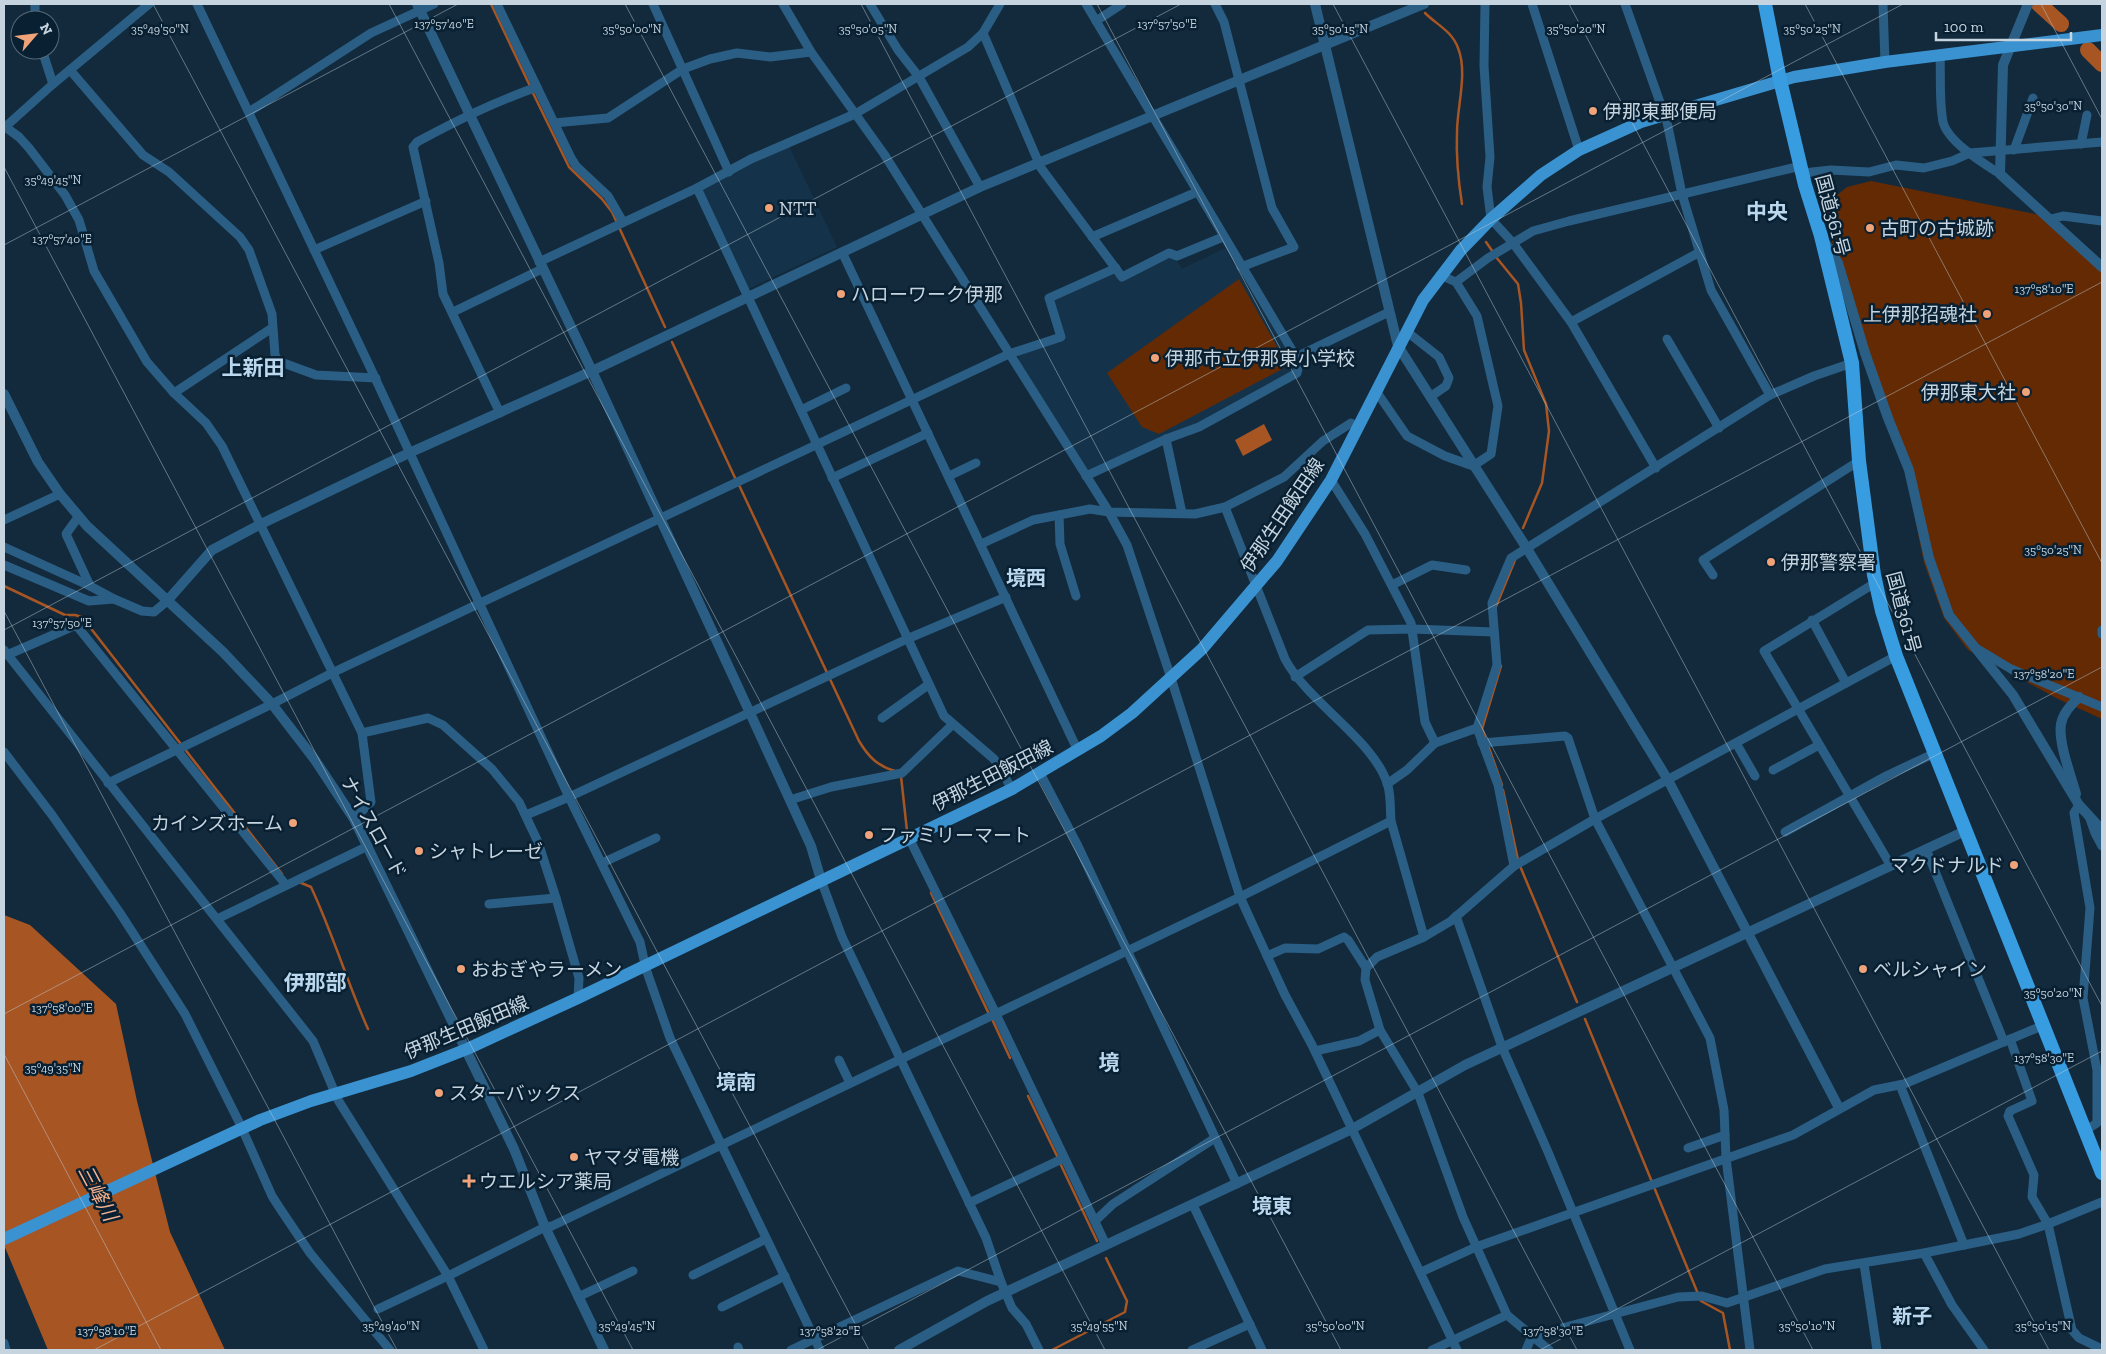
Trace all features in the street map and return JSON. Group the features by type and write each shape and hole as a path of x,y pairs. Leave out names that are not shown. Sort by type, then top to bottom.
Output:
{"highway":[{"name":"国道361号","path":"1765,4 1780,80 1852,363 1859,461 1875,583 1896,656 2102,1172"}],"main road":[{"name":"伊那生田飯田線","path":"4,1239 281,1111 410,1071 467,1049 578,998 1012,788 1078,751 1132,713 1172,678 1202,648 1257,586 1310,514 1331,480 1398,346 1423,300 1440,275 1491,220 1541,175 1579,150 1633,125 1664,114 1780,80 1885,62 2102,35"}],"street":[{"path":"149,4 4,127 29,148 65,195 79,220 94,271 147,362 174,393 206,423 222,446 334,672 362,733 371,802 354,819"},
{"path":"198,4 376,378 569,797 640,942 646,969 670,1038 820,1350"},
{"path":"249,112 371,34 419,7 434,4"},
{"path":"497,4 533,88 576,166 608,196 620,224"},
{"path":"653,4 729,172"},
{"path":"783,4 811,52 884,154 1109,512 1127,546 1172,678 1240,897 1457,1350"},
{"path":"870,4 898,50 919,77 980,188"},
{"path":"453,312 620,224 751,160 855,114 968,47 983,33 999,4"},
{"path":"1086,4 1299,365 1297,373 1199,428 1166,439 1086,476"},
{"path":"1096,21 1122,4"},
{"path":"1215,4 1224,22 1272,208 1294,247 1241,267"},
{"path":"1315,4 1388,312 1398,346 1526,547 1668,780 1839,1108"},
{"path":"4,547 114,599 142,611 154,612 212,550 260,524 409,453 592,371 980,188 1424,4"},
{"path":"1485,4 1484,66 1490,158 1488,187 1491,220 1513,244 1571,322 1656,468"},
{"path":"1532,4 1579,150"},
{"path":"1625,4 1664,114 1673,147 1682,194 1698,253 1711,290 1770,395"},
{"path":"1882,4 1885,62"},
{"path":"2000,174 2002,78 2011,46 2028,4"},
{"path":"419,7 592,371 790,800 810,846 842,937 986,1238 1000,1282 1012,1308 1026,1324 1038,1350"},
{"path":"983,33 1039,163 1122,277 1169,253 1178,256 1223,237"},
{"path":"554,123 608,118 683,69 736,53 770,57 811,52"},
{"path":"1940,56 1944,123 1950,135 1970,153 2000,174 2102,267"},
{"path":"45,60 53,84"},
{"path":"70,70 143,155 169,172 240,237 249,250 272,314 275,356 278,362 316,375 376,378"},
{"path":"500,413 443,294 439,263 413,147 417,142 469,114 533,88"},
{"path":"2014,150 2033,98"},
{"path":"2081,144 2087,115"},
{"path":"1456,282 1495,254 1533,231 1682,194 1802,170 1869,172 1896,165 1924,168 1952,161 1970,153 2102,142"},
{"path":"697,188 944,716 952,725 994,759 1012,788"},
{"path":"1092,237 1197,192"},
{"path":"314,250 426,201"},
{"path":"2051,219 2063,216 2102,221"},
{"path":"1821,236 1838,263 1865,353 1909,470 1929,558 1949,615 2013,696 2079,805 2088,812 2102,830"},
{"path":"842,252 1078,751"},
{"path":"1571,322 1698,253"},
{"path":"108,783 334,672 1009,354 1061,337 1049,298 1116,268"},
{"path":"1440,275 1456,282 1477,316 1498,406 1491,454 1473,466"},
{"path":"1296,357 1388,312"},
{"path":"174,393 272,328"},
{"path":"1406,331 1439,356 1449,378 1446,386 1430,397"},
{"path":"1667,340 1719,428"},
{"path":"1518,864 1486,743 1477,728 1497,665 1492,604 1511,558 1770,395 1814,376 1852,363"},
{"path":"801,410 846,388"},
{"path":"1376,391 1407,436 1445,456 1473,466"},
{"name":"ナイスロード","path":"4,394 38,462 60,494 118,556 223,652 272,704 315,760 354,819 467,1049 514,1149 545,1227 604,1350"},
{"path":"981,544 1033,520 1090,508 1109,512 1195,514 1225,507 1284,477 1324,441 1350,423 1357,427"},
{"path":"832,478 928,433"},
{"path":"1166,439 1182,513"},
{"path":"1713,575 1704,560 1859,461"},
{"path":"949,476 976,463"},
{"path":"1331,480 1365,534 1411,623 1425,722 1434,742"},
{"path":"4,520 60,494"},
{"path":"1225,507 1285,659 1295,676 1378,764 1387,784 1390,797 1391,821 1424,936"},
{"path":"1059,515 1060,544 1076,596"},
{"path":"79,516 66,534 90,586"},
{"path":"4,565 89,601 114,599"},
{"path":"1392,585 1432,565 1466,570"},
{"path":"1875,583 1764,651 1891,866"},
{"path":"526,815 569,797 907,639 1006,597"},
{"path":"1812,620 1846,682"},
{"path":"286,885 76,625 6,652 314,1041 335,1094 448,1276 484,1350"},
{"path":"1295,676 1368,630 1412,629 1494,632"},
{"path":"1974,646 2011,669 2100,704"},
{"path":"1366,968 1378,957 1424,936 1456,916 1518,864 1896,656"},
{"path":"882,718 928,685"},
{"path":"2079,697 2068,708 2061,723 2061,738 2079,805"},
{"path":"362,733 428,718 443,725 492,769 519,802 538,842 556,898 579,978 578,998"},
{"path":"790,800 840,785 900,774 952,725"},
{"path":"1387,784 1406,770 1434,742 1477,728"},
{"path":"1486,743 1565,736 1568,738 1595,820 1710,1038 1724,1110 1726,1158 1750,1350"},
{"path":"1736,743 1755,776"},
{"path":"1773,770 1819,745"},
{"path":"4,752 52,815 120,913 185,1014 238,1130 281,1210 310,1253 390,1350"},
{"path":"1785,832 1886,776 1935,753"},
{"path":"1040,773 1128,951 1237,1184"},
{"path":"2079,805 2074,812 2090,908 2083,998 2097,1070 2098,1123 2086,1130"},
{"path":"2088,812 2095,833 2102,846"},
{"path":"378,1309 545,1227 552,1226 1128,951 1391,821"},
{"path":"899,1350 968,1311 1352,1130 1418,1094 1465,1065 1965,831"},
{"path":"602,864 656,838"},
{"path":"909,838 1060,1159 1095,1221 1106,1245"},
{"path":"217,919 368,846"},
{"path":"1926,849 2032,1101 2010,1110 2008,1116 2034,1175 2032,1197 2048,1224 2072,1330 2080,1338 2102,1349"},
{"path":"489,904 556,898"},
{"path":"1456,916 1502,1047 1574,1213 1630,1350"},
{"path":"1267,956 1285,948 1318,949 1344,938 1348,940 1366,968 1365,980 1380,1030 1404,1067 1418,1094 1435,1144 1476,1247 1507,1315 1549,1350"},
{"path":"1420,1272 1476,1247 1792,1135 1874,1090 1900,1085 2044,1025"},
{"path":"1315,1052 1359,1042 1380,1030"},
{"path":"839,1060 850,1083"},
{"path":"1900,1085 1964,1245"},
{"path":"1688,1148 1725,1135"},
{"path":"1095,1221 1113,1204 1216,1138"},
{"path":"969,1202 1060,1159"},
{"path":"1532,1336 1678,1297 1700,1296 1727,1303 1825,1269 1864,1264 2019,1234 2102,1202"},
{"path":"1193,1205 1262,1350"},
{"path":"693,1275 766,1239"},
{"path":"1924,1253 1952,1305 1984,1350"},
{"path":"1864,1264 1877,1350"},
{"path":"578,1297 632,1270"},
{"path":"791,1350 958,1271 1000,1282"},
{"path":"722,1307 784,1276"},
{"path":"1432,1350 1507,1315"},
{"path":"1192,1350 1250,1324"},
{"path":"1526,1350 1532,1336"},
{"path":"4,1343 6,1350"}],"shaded area":[{"path":"789,146 837,247 746,290 701,188"},
{"path":"1871,181 2040,215 2102,271 2102,719 2058,699 1968,650 1944,618 1924,563 1905,470 1873,384 1826,221 1832,199 1847,187"},
{"name":"伊那市立伊那東小学校","path":"1225,248 1295,364 1293,373 1199,424 1089,472 1019,361 1018,354 1065,338 1052,298 1112,273 1122,282 1169,256 1176,259 1182,269"},
{"path":"1239,279 1288,366 1159,434 1142,427 1107,373"}],"water":[{"path":"1264,424 1272,440 1243,456 1235,440"},
{"name":"三峰川","path":"4,915 30,925 116,1004 137,1101 170,1232 225,1350 48,1350 4,1245"}],"waterway":[{"path":"491,4 530,86"},
{"path":"2039,4 2061,24"},
{"path":"1425,13 1452,37 1461,57 1462,79 1457,122 1457,150 1462,204"},
{"path":"2088,50 2102,64"},
{"path":"532,91 569,167 602,199 612,212 665,327"},
{"path":"1486,242 1493,252"},
{"path":"1496,257 1518,284 1524,350 1546,404 1549,431 1542,483 1523,528"},
{"path":"672,342 736,480"},
{"path":"739,485 859,741 874,760 895,771"},
{"path":"1495,609 1515,560"},
{"path":"4,586 65,615 82,617 282,874"},
{"path":"1486,740 1482,729 1501,666"},
{"path":"1488,745 1502,785"},
{"path":"901,776 907,831"},
{"path":"1503,790 1518,860"},
{"path":"1520,866 1577,1002"},
{"path":"299,882 311,887 368,1029"},
{"path":"931,893 989,1014"},
{"path":"992,1019 1010,1058"},
{"path":"1585,1019 1652,1182"},
{"path":"1028,1096 1058,1158"},
{"path":"1060,1163 1097,1241"},
{"path":"1654,1187 1701,1301 1723,1313 1730,1350"},
{"path":"1052,1350 1125,1312 1127,1301 1106,1258"}],"place":[{"name":"伊那東郵便局","path":"1593,111"},
{"name":"NTT","path":"769,208"},
{"name":"古町の古城跡","path":"1870,228"},
{"name":"ハローワーク伊那","path":"841,294"},
{"name":"上伊那招魂社","path":"1987,314"},
{"name":"伊那市立伊那東小学校","path":"1155,358"},
{"name":"伊那東大社","path":"2026,392"},
{"name":"伊那警察署","path":"1771,562"},
{"name":"カインズホーム","path":"293,823"},
{"name":"ファミリーマート","path":"869,835"},
{"name":"シャトレーゼ","path":"419,851"},
{"name":"マクドナルド","path":"2014,865"},
{"name":"おおぎやラーメン","path":"461,969"},
{"name":"ベルシャイン","path":"1863,969"},
{"name":"スターバックス","path":"439,1093"},
{"name":"ヤマダ電機","path":"574,1157"},
{"name":"ウエルシア薬局","path":"469,1181"}],"district":[{"name":"中央","path":"1767,212"},
{"name":"上新田","path":"253,368"},
{"name":"境西","path":"1026,578"},
{"name":"伊那部","path":"315,983"},
{"name":"境","path":"1109,1063"},
{"name":"境南","path":"736,1082"},
{"name":"境東","path":"1272,1206"},
{"name":"新子","path":"1912,1316"}]}
